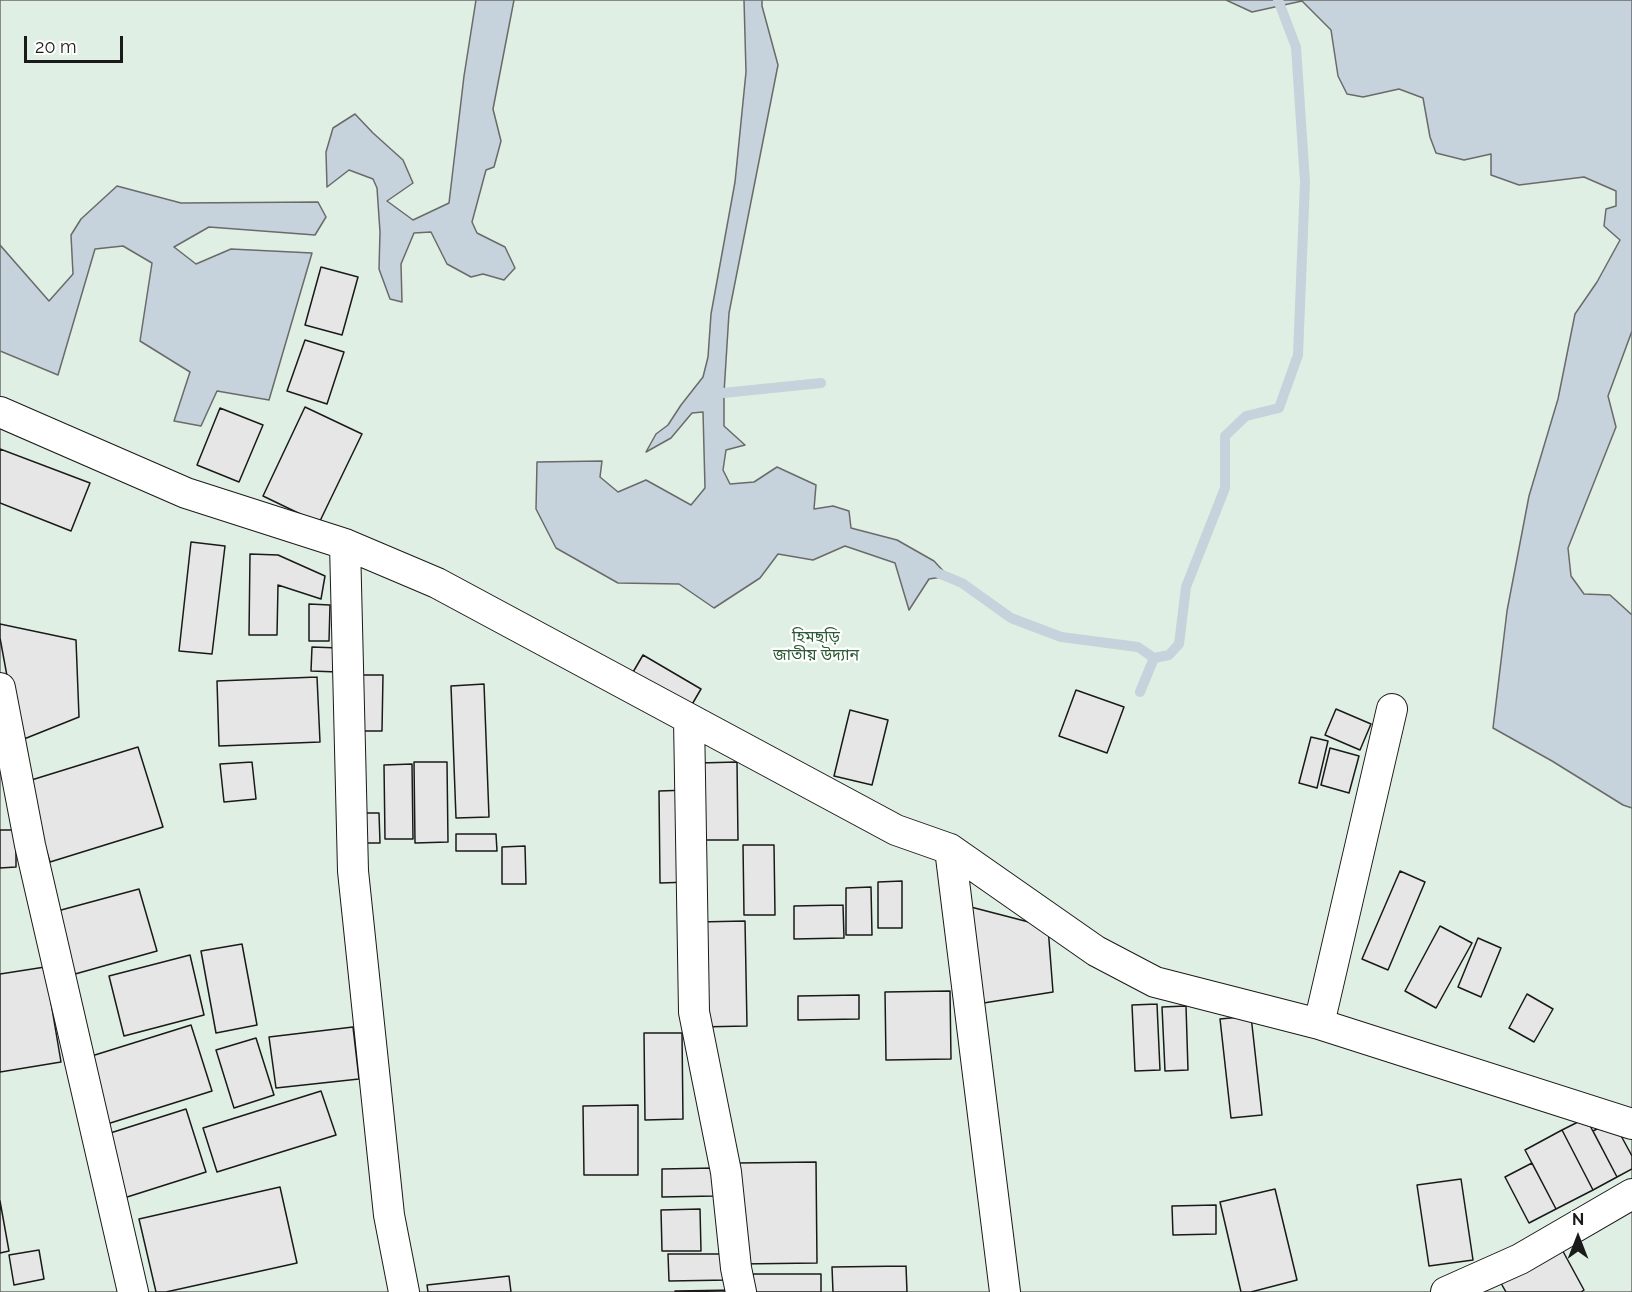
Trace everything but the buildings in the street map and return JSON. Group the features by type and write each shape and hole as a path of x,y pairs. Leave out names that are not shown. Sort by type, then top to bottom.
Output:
{"street":[{"path":"0,412 186,493 345,544 437,583 896,830 950,849 1096,951 1155,982 1318,1024 1632,1124"},
{"path":"345,544 353,871 389,1215 404,1292"},
{"path":"0,688 30,845 133,1292"},
{"path":"1318,1024 1392,709"},
{"path":"689,719 694,1012 726,1172 736,1268 741,1292"},
{"path":"950,849 1005,1292"},
{"path":"1446,1292 1520,1259 1632,1194"}],"green space":[{"name":"হিমছড়ি জাতীয় উদ্যান","path":"0,0 1632,0 1632,1292 0,1292"}],"shaded area":[{"path":"476,0 514,0 493,109 501,141 494,167 486,170 472,222 477,233 505,247 515,268 504,280 483,274 471,277 447,264 431,232 414,233 401,264 402,302 390,299 379,269 380,232 377,188 373,179 349,170 327,187 326,152 333,128 355,114 403,160 413,183 387,201 413,220 449,203 464,76"},
{"path":"744,0 762,0 778,65 729,313 724,426 745,445 726,450 723,470 730,484 754,482 777,467 816,485 814,509 833,506 849,511 851,528 897,540 934,561 948,576 929,579 909,610 895,563 845,546 813,560 778,554 760,578 714,608 679,584 618,583 556,548 536,509 537,462 602,461 600,477 618,492 646,480 691,505 705,488 703,412 692,413 671,438 646,452 656,434 668,425 703,377 708,357 711,314 735,182 746,72"},
{"path":"1226,0 1632,0 1632,331 1608,396 1616,427 1568,548 1571,576 1584,594 1610,595 1632,615 1632,808 1623,805 1493,728 1507,611 1529,496 1558,399 1575,314 1597,282 1620,240 1604,226 1606,209 1616,206 1616,191 1584,177 1519,185 1491,175 1491,154 1464,160 1436,153 1430,137 1423,98 1399,89 1363,97 1347,94 1338,76 1331,30 1302,1 1252,12"},
{"path":"117,186 181,203 318,202 326,217 315,235 209,227 174,247 196,264 231,249 312,253 269,400 217,391 201,426 174,421 190,372 140,341 152,263 123,246 95,249 58,375 0,351 0,245 49,301 73,274 71,235 81,219"}],"waterway":[{"path":"933,571 962,583 1011,618 1061,637 1138,647 1154,658 1169,655 1179,644 1186,587 1225,488 1225,436 1246,416 1279,408 1298,355 1305,182 1296,47 1278,0"},
{"path":"713,394 821,383"},
{"path":"1140,692 1154,658"}]}
